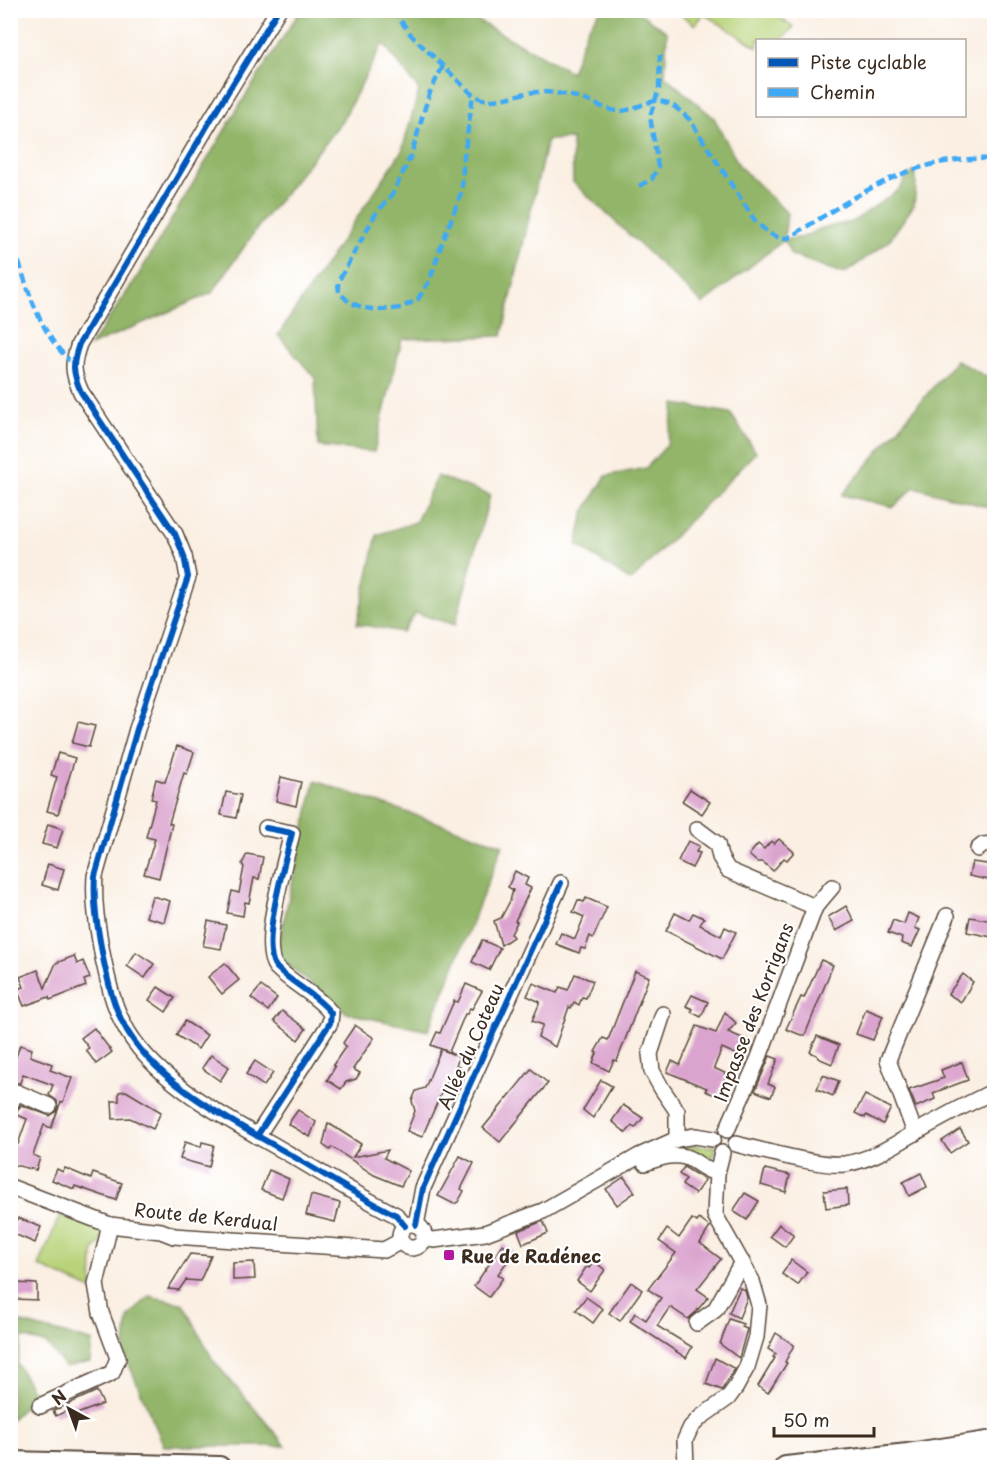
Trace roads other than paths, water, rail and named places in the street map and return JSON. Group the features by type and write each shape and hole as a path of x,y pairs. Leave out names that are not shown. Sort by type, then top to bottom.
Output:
{"highway":[{"path":"786,1467 908,1455 994,1442"},
{"path":"957,1467 994,1461"},
{"path":"10,1463 219,1467"}],"street":[{"path":"278,10 79,344 73,363 75,378 81,392 175,534 184,556 188,577 137,729 95,876 96,921 110,992 123,1024 139,1048 159,1070 182,1089 257,1136 396,1215 412,1232"},
{"path":"257,1136 330,1023 331,1013 324,1004 275,967 270,955 270,931 292,833 266,828"},
{"name":"Impasse des Korrigans","path":"697,829 717,844 720,857 728,870 815,907"},
{"path":"978,849 983,845 994,844"},
{"name":"Allée du Coteau","path":"412,1232 423,1188 561,883"},
{"name":"Impasse des Korrigans","path":"727,1130 758,1060 815,907 832,887"},
{"path":"915,1133 888,1060 947,916"},
{"path":"663,1014 650,1054 652,1071 677,1112 677,1139"},
{"path":"736,1144 827,1164 844,1164 863,1160 886,1150 963,1105 994,1091"},
{"path":"10,1105 16,1092 49,1106"},
{"path":"727,1130 733,1134 736,1144 729,1152 722,1153 714,1146 713,1139 717,1132 727,1130"},
{"name":"Route de Kerdual","path":"10,1187 110,1225 161,1231 174,1236 384,1250 412,1232 434,1240 485,1233 543,1211 639,1156 677,1139 695,1136 713,1139"},
{"path":"686,1467 685,1440 691,1427 728,1398 747,1367 756,1336 759,1305 752,1281 715,1215 717,1173 722,1153"},
{"path":"639,1156 645,1163 666,1156 689,1158 709,1172 717,1173"},
{"path":"40,1406 112,1373 118,1358 101,1313 96,1284 110,1225"},
{"path":"697,1323 715,1310 742,1262"}],"place":[{"name":"Rue de Radénec","path":"449,1255"}]}
